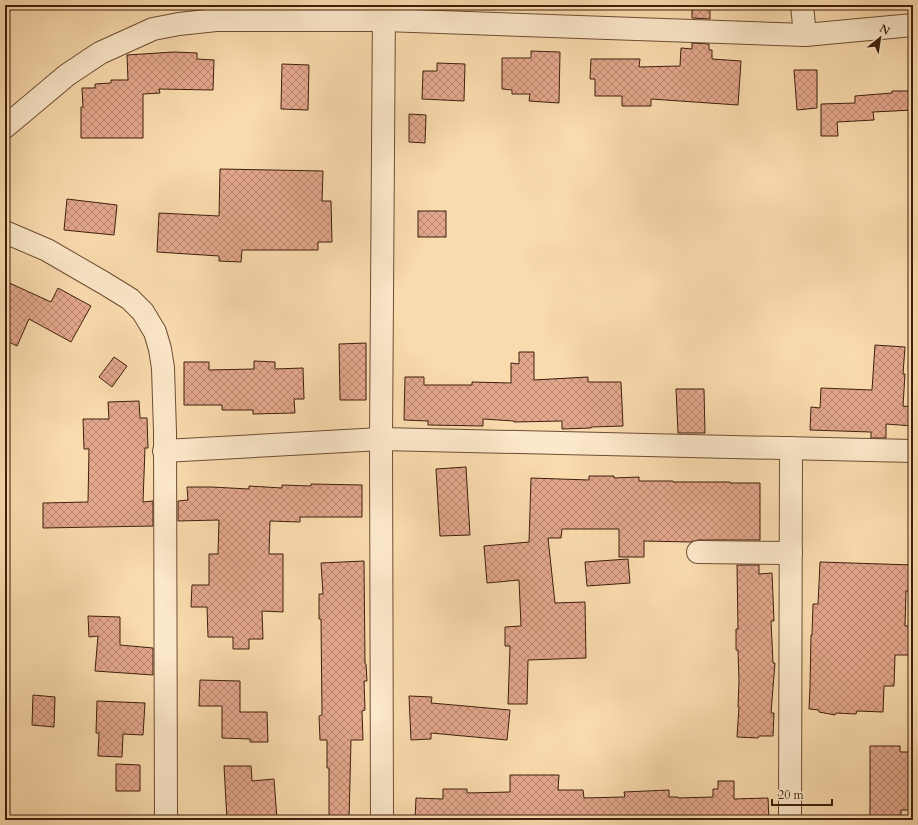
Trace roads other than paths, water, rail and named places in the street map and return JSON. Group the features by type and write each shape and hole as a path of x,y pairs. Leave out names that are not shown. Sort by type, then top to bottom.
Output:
{"street":[{"path":"802,5 805,35"},
{"path":"382,820 381,439 385,12"},
{"path":"5,127 67,75 100,53 153,29 179,24 216,20 385,12 805,35 913,25"},
{"path":"5,232 47,250 130,299 142,312 155,332 160,349 163,368 166,820"},
{"path":"164,451 381,439 913,451"},
{"path":"790,820 791,448"},
{"path":"698,552 791,553"}]}
